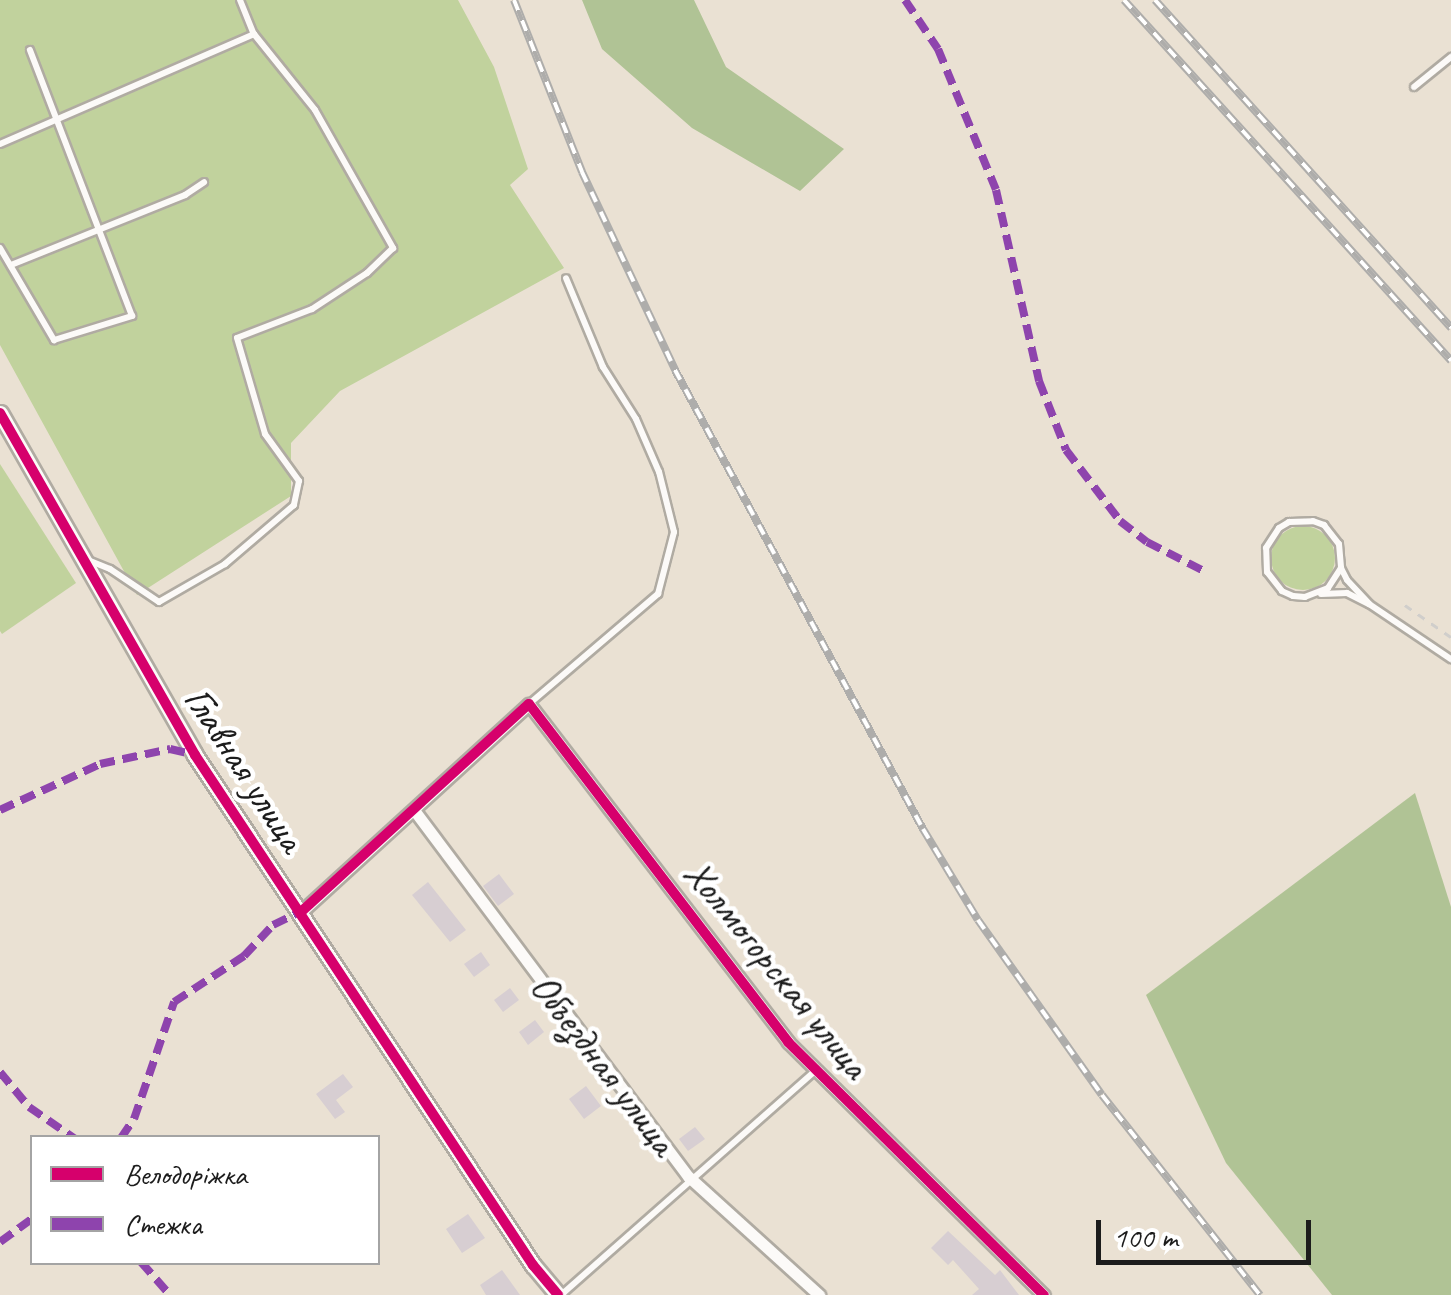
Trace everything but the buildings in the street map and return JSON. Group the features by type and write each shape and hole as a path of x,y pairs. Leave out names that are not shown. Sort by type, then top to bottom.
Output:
{"street":[{"name":"Главная улица","path":"0,413 195,754 302,910 533,1265 560,1295"},
{"path":"302,910 529,704"},
{"name":"Холмогорская улица","path":"529,704 815,1071 1044,1295"},
{"name":"Объездная улица","path":"414,810 689,1177 819,1295"}],"lane":[{"path":"82,558 110,569 158,602 225,564 294,505 298,481 264,434 236,338 312,309 368,274 394,248 315,110 254,34 240,0"},
{"path":"0,144 254,34"},
{"path":"0,248 54,340 132,316 30,50"},
{"path":"1414,87 1451,57"},
{"path":"11,265 185,195 204,182"},
{"path":"529,704 658,594 674,532 659,472 636,419 603,368 566,278"},
{"path":"1369,604 1341,568 1339,544 1324,525 1301,519 1278,528 1264,560 1273,583 1293,596 1347,593 1451,658"},
{"path":"1317,594 1328,588 1341,568"},
{"path":"560,1295 689,1177 815,1071"}],"path":[{"path":"1405,605 1451,637"}],"green space":[{"path":"0,0 458,0 494,67 528,169 510,185 564,268 340,391 291,443 291,496 137,595 0,345"},
{"path":"582,0 694,0 726,67 844,149 800,191 692,128 602,49"},
{"path":"0,464 76,583 2,634 0,631"},
{"path":"1303,526 1325,536 1335,558 1325,580 1303,590 1281,580 1271,558 1281,536"},
{"path":"1415,793 1451,907 1451,1295 1332,1295 1226,1163 1146,995"}],"railway":[{"path":"514,0 582,172 675,370 923,829 978,920 1102,1095 1260,1295"},
{"path":"1124,0 1451,361"},
{"path":"1155,0 1451,328"}],"marked path":[{"path":"905,0 938,49 996,190 1039,381 1066,450 1120,521 1147,542 1206,572"},
{"path":"0,810 100,764 170,749 195,755"},
{"path":"123,1135 134,1119 174,1002 244,956 273,925 302,911"},
{"path":"0,1072 29,1107 70,1135"},
{"path":"0,1242 30,1220"},
{"path":"144,1265 170,1295"}],"cycle path":[{"path":"0,413 195,755 533,1265 558,1295"},
{"path":"302,911 529,704 788,1042 1044,1295"}]}
